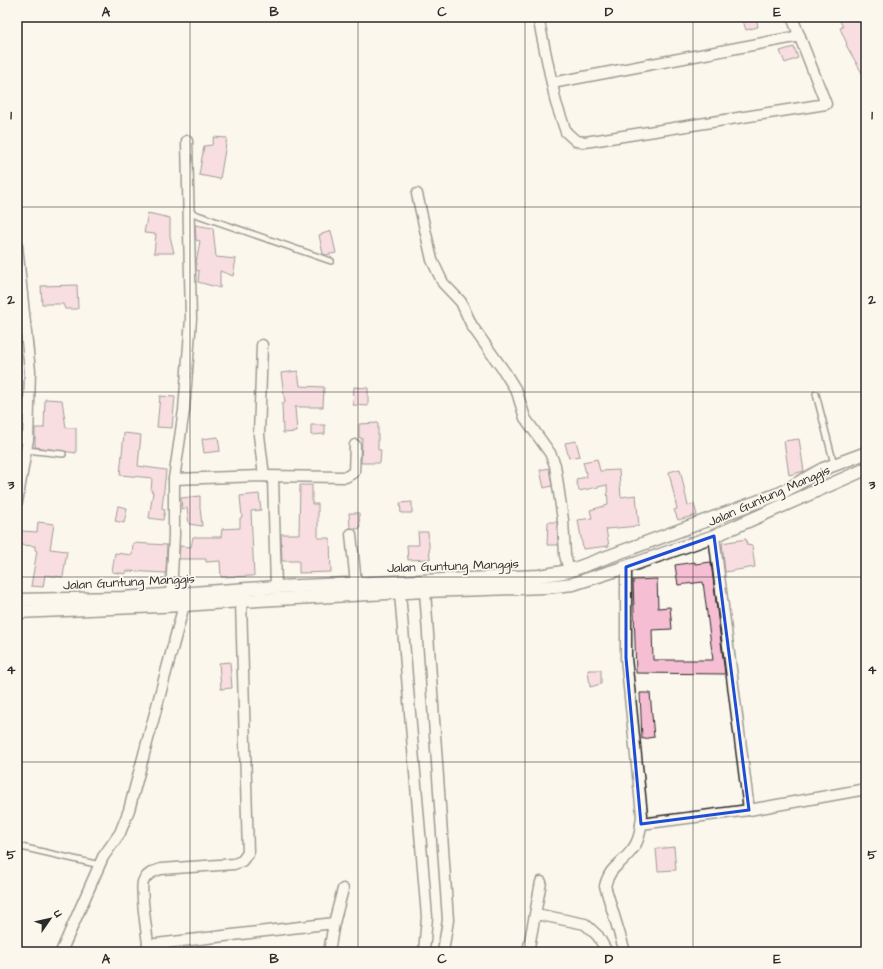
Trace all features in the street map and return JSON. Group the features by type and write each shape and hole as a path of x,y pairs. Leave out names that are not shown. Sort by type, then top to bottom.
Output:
{"street":[{"path":"538,17 556,103 566,132 576,141 585,142 826,104 792,17"},
{"path":"552,83 800,36"},
{"path":"171,595 174,535 174,479 184,410 189,349 191,286 187,141"},
{"path":"416,194 432,260 443,283 461,302 472,326 517,392 525,418 550,453 555,465 563,520 565,556 569,571"},
{"path":"17,246 30,371 28,439 17,502"},
{"path":"262,345 259,435 269,476 276,587"},
{"path":"17,437 28,439"},
{"path":"174,479 269,476 346,477 351,476 354,472 355,445"},
{"name":"Jalan Guntung Manggis","path":"17,600 123,598 276,587 540,576 569,571 781,493 834,464 866,453"},
{"name":"Jalan Guntung Manggis","path":"17,612 184,605 425,591 546,587 573,584 626,568 714,536 866,469"},
{"path":"351,534 356,584"},
{"path":"714,536 749,810"},
{"path":"625,952 606,886 608,875 613,868 632,851 641,833 642,815 626,658 626,568"},
{"path":"425,591 448,920 443,952"},
{"path":"400,593 427,917 424,952"},
{"path":"241,601 248,853 242,861 234,864 161,869 153,872 147,877 142,887 149,948 334,924"},
{"path":"61,952 100,865 120,833 129,810 184,605"},
{"path":"641,824 749,810 866,789"},
{"path":"528,952 541,882"},
{"path":"329,952 343,889"},
{"path":"536,914 585,924 598,936 607,952"}],"lane":[{"path":"189,212 331,261"},
{"path":"816,394 834,464"},
{"path":"26,450 63,454"},
{"path":"17,846 100,865"}],"highlighted area":[{"path":"714,536 749,810 641,824 626,658 626,567"}],"building":[{"path":"756,17 758,27 746,30 743,21"},
{"path":"838,17 857,17 866,35 866,80 846,45 847,44 840,28 843,27"},
{"path":"794,47 798,58 785,63 780,51"},
{"path":"214,137 227,138 220,179 199,175 204,146 212,145"},
{"path":"148,213 170,218 170,236 174,253 154,253 156,234 144,233"},
{"path":"195,225 213,228 216,257 236,259 233,276 220,271 220,288 198,282 199,271 196,270 196,263 200,241 196,240"},
{"path":"331,231 336,253 326,255 323,254 319,235"},
{"path":"77,285 78,309 65,309 63,304 42,304 41,286"},
{"path":"298,371 300,386 324,387 323,407 295,407 297,432 283,433 282,403 285,403 281,373"},
{"path":"354,387 368,388 368,406 353,405"},
{"path":"160,396 175,397 172,428 157,427"},
{"path":"45,399 62,400 66,428 76,428 76,453 35,447 35,428 44,428"},
{"path":"378,423 378,450 381,450 380,463 361,463 362,438 359,438 359,424"},
{"path":"311,425 325,425 325,434 311,435"},
{"path":"124,433 141,435 138,466 166,470 162,509 165,510 163,520 149,518 153,492 151,491 152,478 120,475"},
{"path":"218,437 220,451 204,453 202,439"},
{"path":"799,439 804,471 789,475 784,441"},
{"path":"576,441 580,456 569,458 565,443"},
{"path":"597,459 600,471 619,470 621,497 636,495 639,526 606,529 609,546 583,549 578,520 592,518 590,510 608,505 607,485 579,491 576,479 587,477 583,462"},
{"path":"549,468 552,486 544,488 540,470"},
{"path":"680,469 688,506 694,504 697,515 678,520 674,510 677,509 669,472"},
{"path":"300,485 312,485 312,504 318,504 318,538 330,538 331,572 299,573 299,561 282,561 281,534 299,534"},
{"path":"259,494 261,510 251,511 254,576 221,577 220,561 206,562 206,559 179,559 180,546 191,547 193,537 221,537 222,529 240,528 240,518 242,517 240,496"},
{"path":"200,496 202,526 189,524 187,508 182,509 181,498"},
{"path":"412,502 412,513 401,513 400,503"},
{"path":"118,506 127,508 124,523 115,521"},
{"path":"349,513 359,513 360,529 350,528"},
{"path":"38,522 54,524 50,549 67,551 63,577 45,575 43,587 31,586 37,551 35,550 35,546 20,545 21,531 37,532"},
{"path":"548,522 557,522 558,545 547,545"},
{"path":"418,532 428,532 430,559 408,560 407,545 419,545"},
{"path":"746,539 747,545 752,546 755,567 725,572 722,543"},
{"path":"133,543 167,545 166,573 126,571 126,574 112,572 115,553 132,555"},
{"path":"695,562 695,564 711,562 725,674 636,673 633,580 657,579 658,608 670,607 672,629 652,630 653,660 713,660 703,582 678,585 675,565"},
{"path":"230,662 232,688 221,689 219,663"},
{"path":"588,670 601,670 601,684 590,687"},
{"path":"640,693 650,693 654,737 642,739"},
{"path":"674,847 676,870 658,871 656,849"}]}
